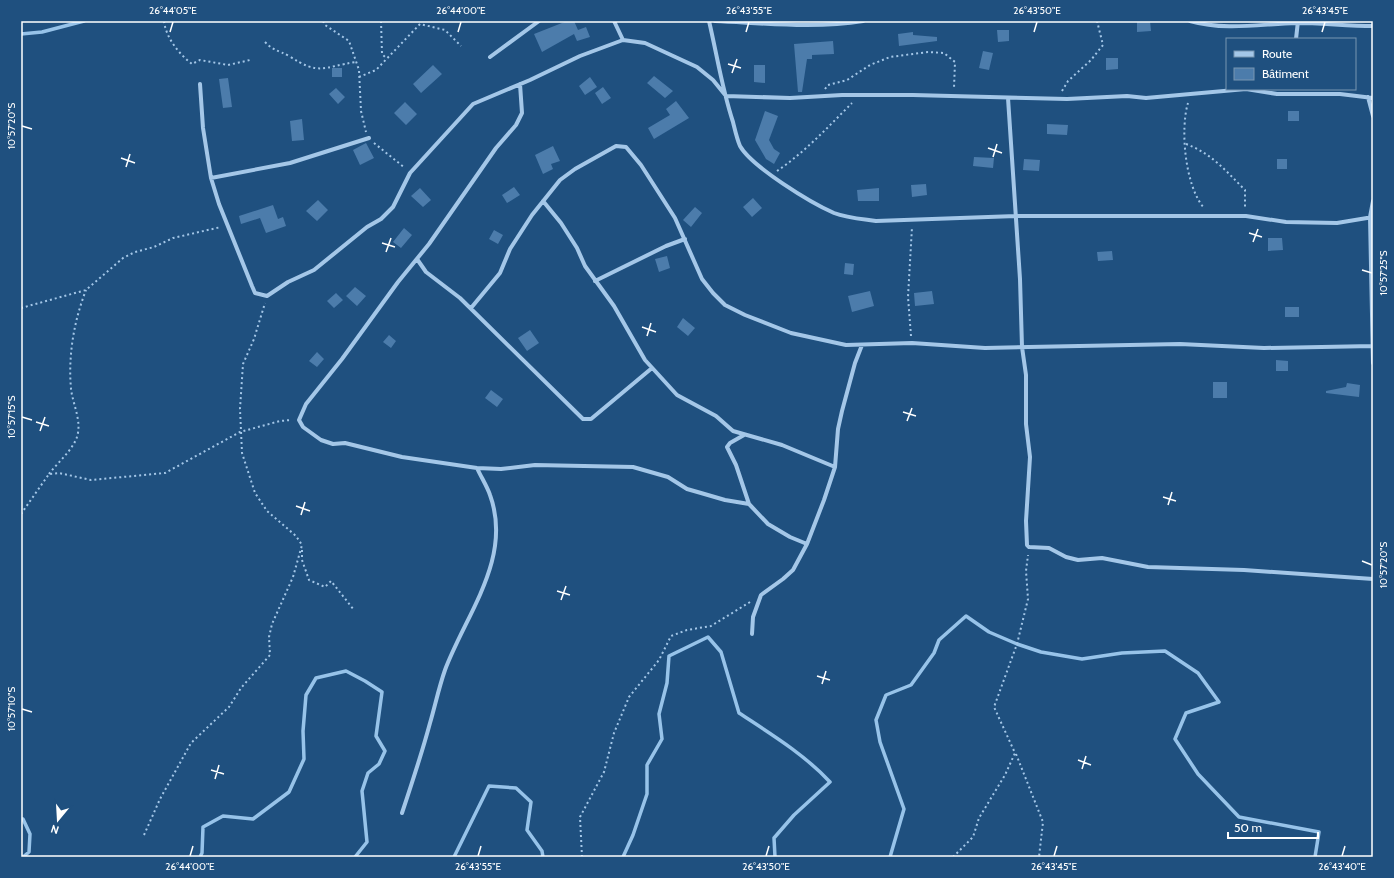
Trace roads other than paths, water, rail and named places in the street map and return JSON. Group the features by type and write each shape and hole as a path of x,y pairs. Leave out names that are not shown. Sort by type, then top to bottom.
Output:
{"street":[{"path":"490,57 539,21"},
{"path":"614,21 623,40"},
{"path":"709,21 726,96 741,146 771,175 816,204 835,213 854,218 876,220 1016,216 1246,216 1286,222 1337,223 1372,217"},
{"path":"715,21 817,24 863,21"},
{"path":"1190,21 1209,26 1225,27 1298,22 1373,26"},
{"path":"1296,38 1298,22"},
{"path":"200,84 203,128 211,178 227,225 255,293 267,296 288,282 314,270 367,227 381,219 393,207 410,173 473,104 580,56 623,40 645,43 697,67 713,80 726,96 790,98 820,96 954,96 1060,99 1127,96 1146,98 1235,90"},
{"path":"520,84 522,113 516,125 496,148 429,244 306,404 298,420 303,427 321,440 333,444 345,443 402,456 477,468 501,468 535,464 633,467 668,477 694,491 725,500 749,504"},
{"path":"1252,90 1277,94 1340,94 1370,97 1373,116"},
{"path":"1008,98 1016,216 1022,347 1026,375 1026,424 1030,457 1026,521 1027,545 1029,548 1049,548 1066,557 1078,560 1102,558 1148,567 1244,570 1373,579"},
{"path":"211,178 290,163 368,138"},
{"path":"471,308 500,273 510,249 543,201 560,180 575,169 616,146 626,147 641,165 675,218 686,239 702,279 713,293 725,305 745,316 792,333 846,345 912,343 985,348 1180,344 1264,348 1372,346"},
{"path":"543,201 561,223 596,282 614,306 645,360 678,395 716,416 733,431 767,440 835,467"},
{"path":"1373,201 1373,363"},
{"path":"596,282 666,246 686,239"},
{"path":"417,259 426,272 471,308 583,419 591,419 652,368"},
{"path":"752,634 753,617 761,595 784,579 793,570 807,544 835,467 838,429 855,362 862,345"},
{"path":"744,435 730,443 727,448 736,465 749,504 768,524 790,537 807,544"},
{"path":"402,813 444,671 487,578 496,546 497,528 495,512 490,495 477,468"}],"waterway":[{"path":"21,34 42,32 84,21"},
{"path":"890,857 904,809 880,742 876,720 886,695 911,685 934,653 939,640 966,616 989,632 1041,652 1082,659 1122,653 1165,651 1198,673 1219,702 1186,713 1175,739 1198,774 1239,817 1319,832 1315,857"},
{"path":"623,857 633,835 647,794 647,765 662,739 659,714 667,683 669,656 708,637 721,652 739,713 798,753 830,782 794,815 774,838 775,857"},
{"path":"200,857 202,853 203,827 223,816 253,819 289,792 304,759 303,731 306,695 316,678 346,671 382,692 376,736 385,751 379,764 368,773 362,791 367,842 355,857"},
{"path":"454,857 489,786 516,788 531,802 527,830 542,851 543,857"},
{"path":"21,819 23,819 30,834 29,852 23,857"}]}
